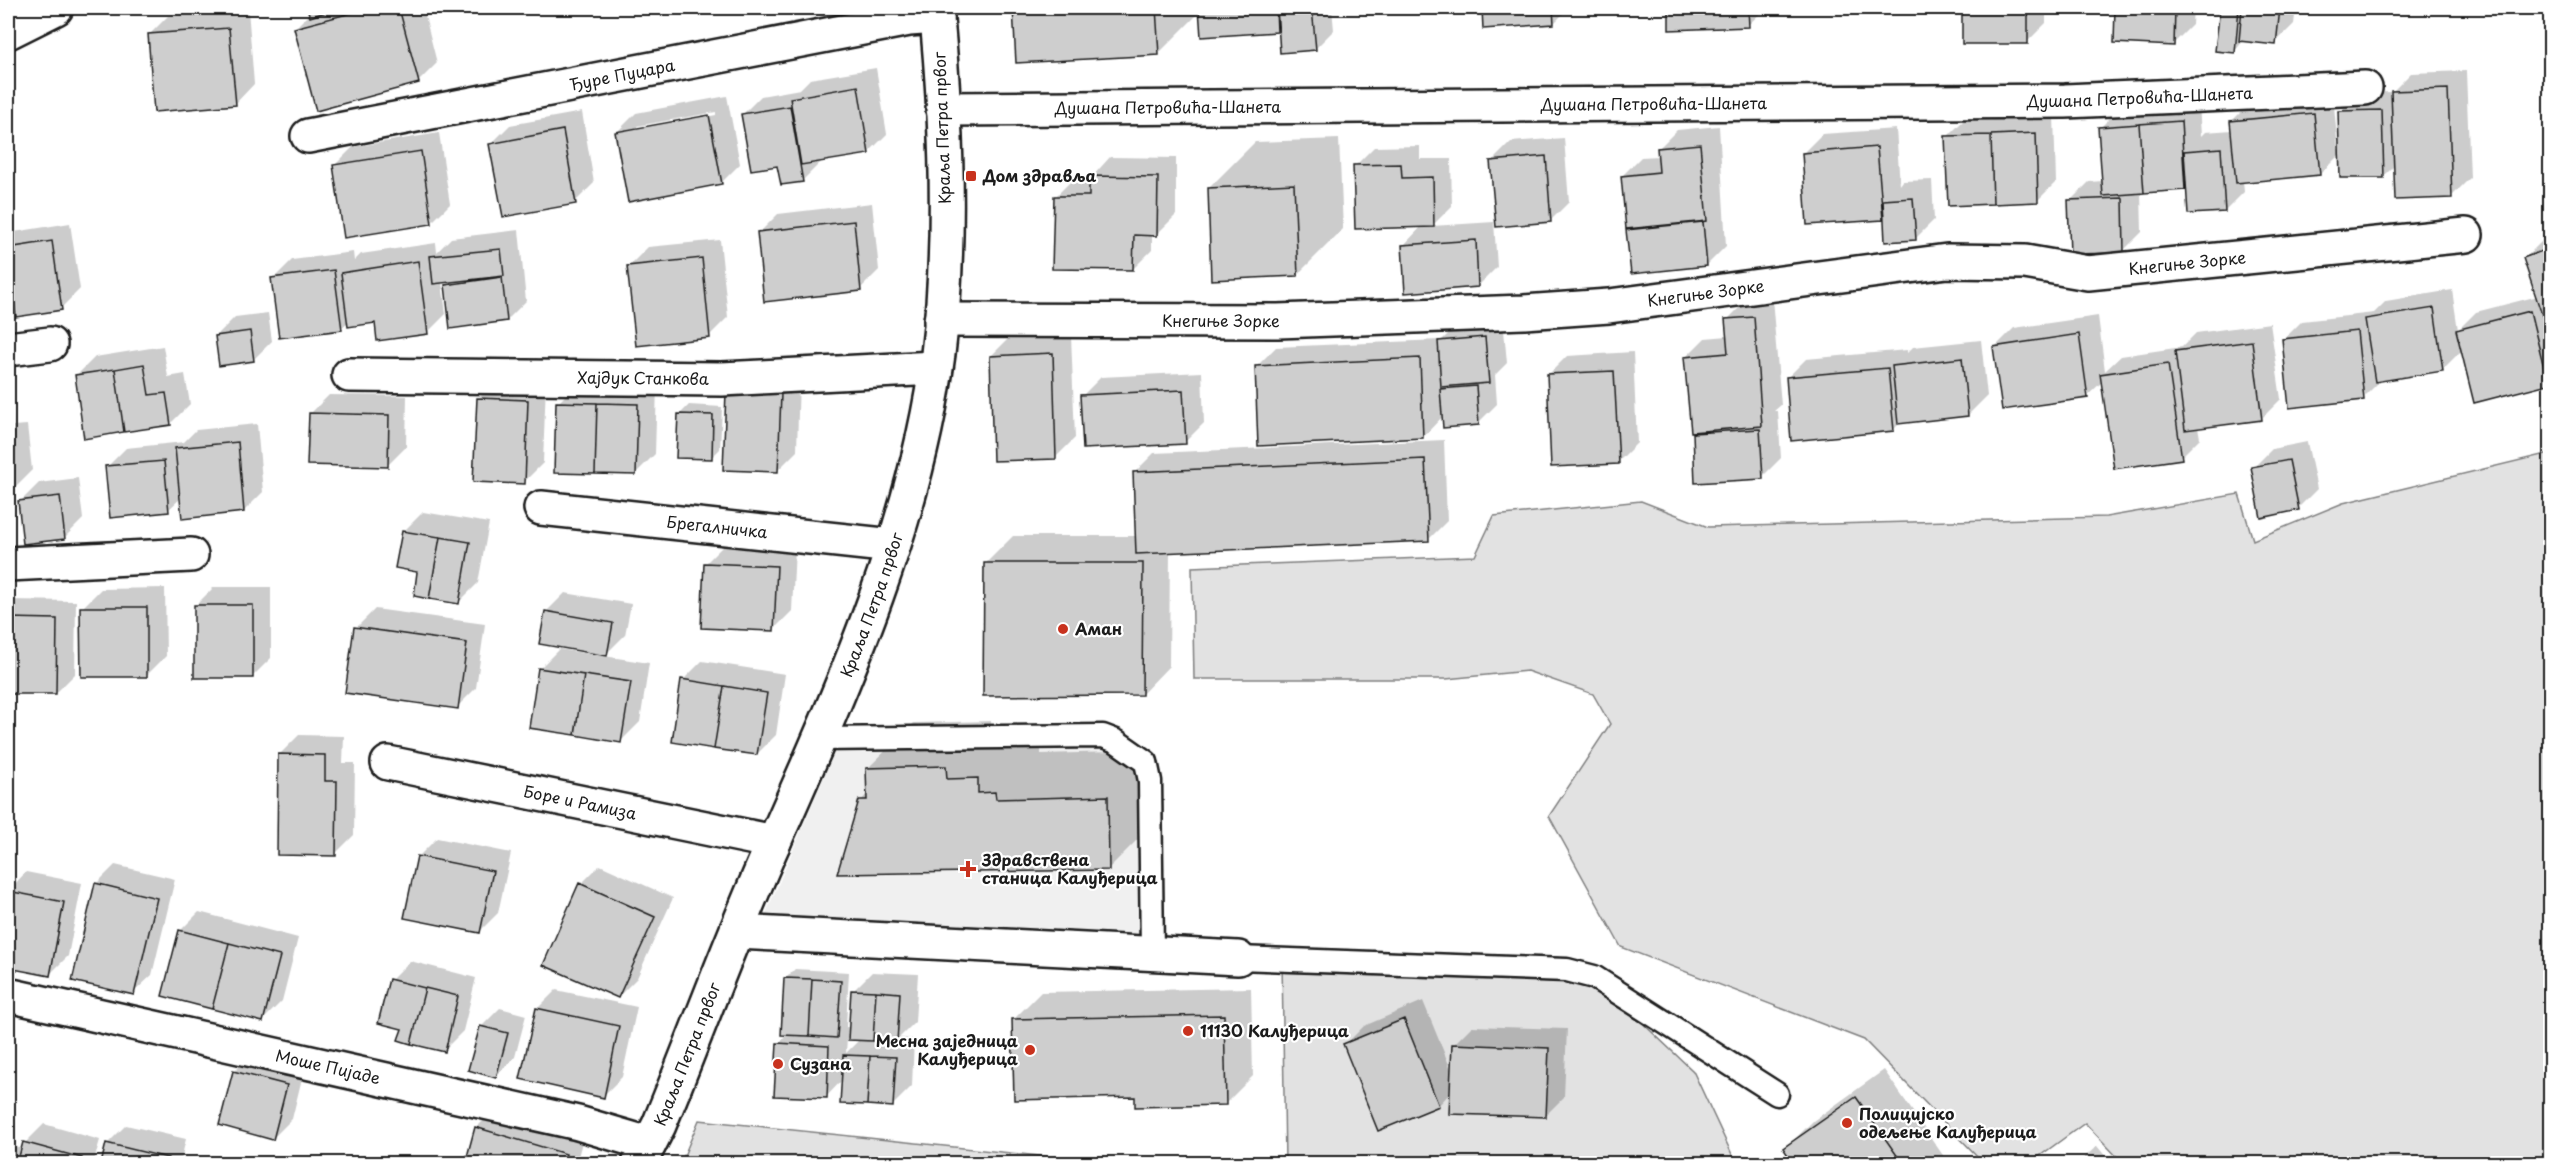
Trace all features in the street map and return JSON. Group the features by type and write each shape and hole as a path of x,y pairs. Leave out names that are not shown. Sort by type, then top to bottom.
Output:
{"street":[{"path":"8,32 56,8"},
{"name":"Краља Петра првог","path":"644,1154 703,1020 736,932 819,739 893,546 916,465 935,368 941,320 945,213 943,109 936,12"},
{"name":"Ђуре Пуцара","path":"308,136 936,12"},
{"name":"Душана Петровића-Шанета","path":"943,109 2066,101 2365,88"},
{"name":"Кнегиње Зорке","path":"941,320 1278,321 1524,312 1610,306 1947,261 2025,262 2088,273 2466,235"},
{"path":"8,349 50,344"},
{"name":"Хајдук Станкова","path":"350,375 722,379 935,368"},
{"name":"Брегалничка","path":"541,508 893,546"},
{"path":"8,564 190,555"},
{"name":"Боре и Рамиза","path":"388,763 774,842"},
{"path":"736,932 1238,958"},
{"name":"Моше Пијаде","path":"8,995 578,1123 644,1154"}],"lane":[{"path":"819,739 1103,736 1116,741 1146,762 1150,781 1152,954"},
{"path":"1238,958 1567,970 1594,977 1777,1094"}],"shaded area":[{"path":"2550,453 2550,1163 2123,1163 2085,1123 2030,1163 1984,1163 1864,1040 1621,947 1549,816 1610,724 1593,694 1527,671 1446,679 1194,679 1192,567 1475,556 1494,516 1641,501 1708,527 2106,517 2239,494 2253,540 2343,503"},
{"name":"Здравствена станица Калуђерица","path":"1103,736 1146,762 1152,954 757,934 840,740"},
{"path":"1282,959 1594,977 1693,1071 1736,1163 1285,1163"},
{"path":"699,1120 1106,1163 681,1163"}],"building":[{"path":"307,8 338,8 310,17"},
{"path":"370,8 399,8 419,83 316,111 294,28"},
{"path":"1013,8 1156,8 1159,55 1016,63"},
{"path":"1199,8 1276,8 1277,32 1201,37"},
{"path":"1277,8 1312,8 1316,50 1280,53"},
{"path":"1482,8 1553,8 1554,24 1483,29"},
{"path":"1669,8 1748,8 1749,27 1669,30"},
{"path":"1962,8 2028,8 2028,44 1962,44"},
{"path":"2115,8 2175,8 2174,46 2114,43"},
{"path":"2220,8 2239,8 2235,53 2215,51"},
{"path":"2242,8 2280,8 2276,45 2239,41"},
{"path":"229,28 236,105 154,112 148,34"},
{"path":"858,86 869,154 801,165 790,98"},
{"path":"2448,89 2452,198 2395,200 2391,91"},
{"path":"790,106 803,182 781,185 777,166 751,170 741,114"},
{"path":"2382,110 2384,178 2340,178 2338,111"},
{"path":"2314,113 2320,175 2236,183 2230,121"},
{"path":"709,115 722,184 628,202 615,132"},
{"path":"2181,121 2185,190 2144,193 2139,124"},
{"path":"2139,124 2144,193 2103,196 2098,127"},
{"path":"563,130 576,204 503,217 489,144"},
{"path":"2036,133 2038,202 1993,204 1991,135"},
{"path":"1991,135 1993,204 1948,206 1945,136"},
{"path":"1700,144 1707,221 1626,229 1621,176 1659,172 1657,148"},
{"path":"1877,147 1883,220 1807,225 1802,153"},
{"path":"2221,148 2225,212 2188,214 2184,151"},
{"path":"421,151 432,224 344,238 333,165"},
{"path":"1546,156 1551,222 1496,227 1490,161"},
{"path":"1401,164 1402,178 1433,177 1434,227 1355,229 1353,165"},
{"path":"1089,176 1158,177 1157,236 1134,235 1133,270 1052,269 1054,196 1089,196"},
{"path":"1294,184 1298,276 1211,280 1208,188"},
{"path":"1913,198 1916,240 1885,242 1883,200"},
{"path":"2123,198 2124,253 2070,254 2068,200"},
{"path":"854,221 861,291 764,302 757,232"},
{"path":"1703,222 1707,266 1631,274 1626,230"},
{"path":"1476,240 1478,287 1405,293 1402,245"},
{"path":"52,241 62,310 16,317 8,248"},
{"path":"2550,248 2550,339 2523,258"},
{"path":"501,249 504,276 433,284 430,256"},
{"path":"702,258 710,338 636,346 627,266"},
{"path":"418,261 428,334 377,341 375,323 348,327 341,273"},
{"path":"8,265 16,317 8,318"},
{"path":"334,270 342,330 279,338 271,278"},
{"path":"502,277 507,321 450,329 445,285"},
{"path":"2434,308 2443,371 2375,382 2365,319"},
{"path":"2530,311 2548,384 2474,403 2456,330"},
{"path":"1754,317 1762,426 1691,432 1684,357 1728,353 1725,319"},
{"path":"250,331 254,361 219,366 215,336"},
{"path":"2357,331 2364,400 2289,408 2282,339"},
{"path":"2079,334 2088,398 2002,410 1993,347"},
{"path":"1485,337 1489,383 1441,387 1438,341"},
{"path":"2252,341 2262,420 2185,430 2175,351"},
{"path":"1053,353 1056,459 993,461 990,356"},
{"path":"1420,358 1423,438 1258,446 1255,366"},
{"path":"1962,358 1968,416 1898,424 1892,366"},
{"path":"144,364 149,395 166,393 171,425 124,432 115,369"},
{"path":"2168,364 2182,459 2114,469 2100,374"},
{"path":"1888,368 1894,431 1791,441 1786,377"},
{"path":"115,369 124,432 84,439 75,375"},
{"path":"1614,371 1619,464 1551,467 1547,374"},
{"path":"1476,386 1479,425 1443,428 1440,389"},
{"path":"1183,390 1186,444 1083,449 1080,395"},
{"path":"726,392 781,394 778,472 723,470"},
{"path":"477,398 528,400 525,484 473,482"},
{"path":"556,402 597,403 595,474 554,473"},
{"path":"597,403 638,404 636,475 595,474"},
{"path":"309,413 389,415 388,467 307,465"},
{"path":"678,414 713,415 712,459 676,458"},
{"path":"1760,429 1763,479 1695,483 1693,433"},
{"path":"238,442 244,512 182,519 175,448"},
{"path":"8,443 14,491 8,492"},
{"path":"1425,459 1429,541 1136,554 1133,472"},
{"path":"2289,460 2299,510 2261,518 2251,467"},
{"path":"164,461 169,512 110,518 105,466"},
{"path":"60,496 65,539 23,544 18,501"},
{"path":"402,531 440,537 429,599 414,596 417,572 395,568"},
{"path":"440,537 470,542 459,604 429,599"},
{"path":"704,563 777,566 774,631 701,628"},
{"name":"Аман","path":"984,563 1143,563 1142,695 983,696"},
{"path":"194,605 253,605 253,678 194,678"},
{"path":"80,607 147,607 147,677 81,677"},
{"path":"545,611 613,623 607,656 539,644"},
{"path":"8,618 57,619 56,694 8,694"},
{"path":"354,627 467,643 458,709 345,693"},
{"path":"538,668 584,675 575,735 529,728"},
{"path":"584,675 631,682 621,743 575,735"},
{"path":"681,679 724,686 714,749 672,742"},
{"path":"724,686 767,693 757,755 714,749"},
{"path":"278,754 325,755 325,781 337,781 336,856 277,855"},
{"path":"946,766 947,779 978,778 978,793 995,792 996,799 1108,796 1109,870 837,874 859,800 867,800 866,768"},
{"path":"417,856 493,871 480,933 404,918"},
{"path":"95,883 157,898 134,995 72,981"},
{"path":"579,883 655,917 618,998 543,965"},
{"path":"8,891 64,902 50,976 8,968"},
{"path":"179,930 229,943 212,1009 162,996"},
{"path":"229,943 280,956 263,1022 212,1009"},
{"path":"784,978 812,979 809,1036 781,1035"},
{"path":"389,979 425,988 411,1044 398,1040 402,1029 378,1023"},
{"path":"812,979 841,981 837,1038 809,1036"},
{"path":"425,988 458,996 445,1052 411,1044"},
{"path":"851,990 876,991 873,1041 848,1040"},
{"path":"876,991 900,993 897,1042 873,1041"},
{"path":"536,1008 619,1026 604,1098 520,1079"},
{"path":"1224,1015 1226,1105 1135,1107 1135,1097 1014,1100 1012,1019"},
{"path":"1404,1019 1439,1106 1378,1131 1343,1044"},
{"path":"480,1026 508,1033 496,1078 468,1070"},
{"path":"777,1043 829,1046 827,1098 774,1096"},
{"path":"1452,1044 1549,1048 1546,1117 1449,1114"},
{"path":"843,1055 870,1056 867,1105 840,1104"},
{"path":"870,1056 896,1057 893,1107 867,1105"},
{"path":"233,1071 287,1085 273,1140 219,1125"},
{"name":"Полицијско одељење Калуђерица","path":"1856,1097 1903,1164 1794,1164 1783,1148"},
{"path":"475,1127 566,1154 564,1164 465,1164"},
{"path":"23,1142 82,1158 80,1164 17,1164"},
{"path":"106,1143 168,1158 167,1164 101,1164"}],"place":[{"name":"Дом здравља","path":"971,176"},
{"name":"Аман","path":"1063,629"},
{"name":"Здравствена станица Калуђерица","path":"968,869"},
{"name":"11130 Калуђерица","path":"1188,1031"},
{"name":"Месна заједница Калуђерица","path":"1030,1050"},
{"name":"Сузана","path":"778,1064"},
{"name":"Полицијско одељење Калуђерица","path":"1847,1123"}]}
